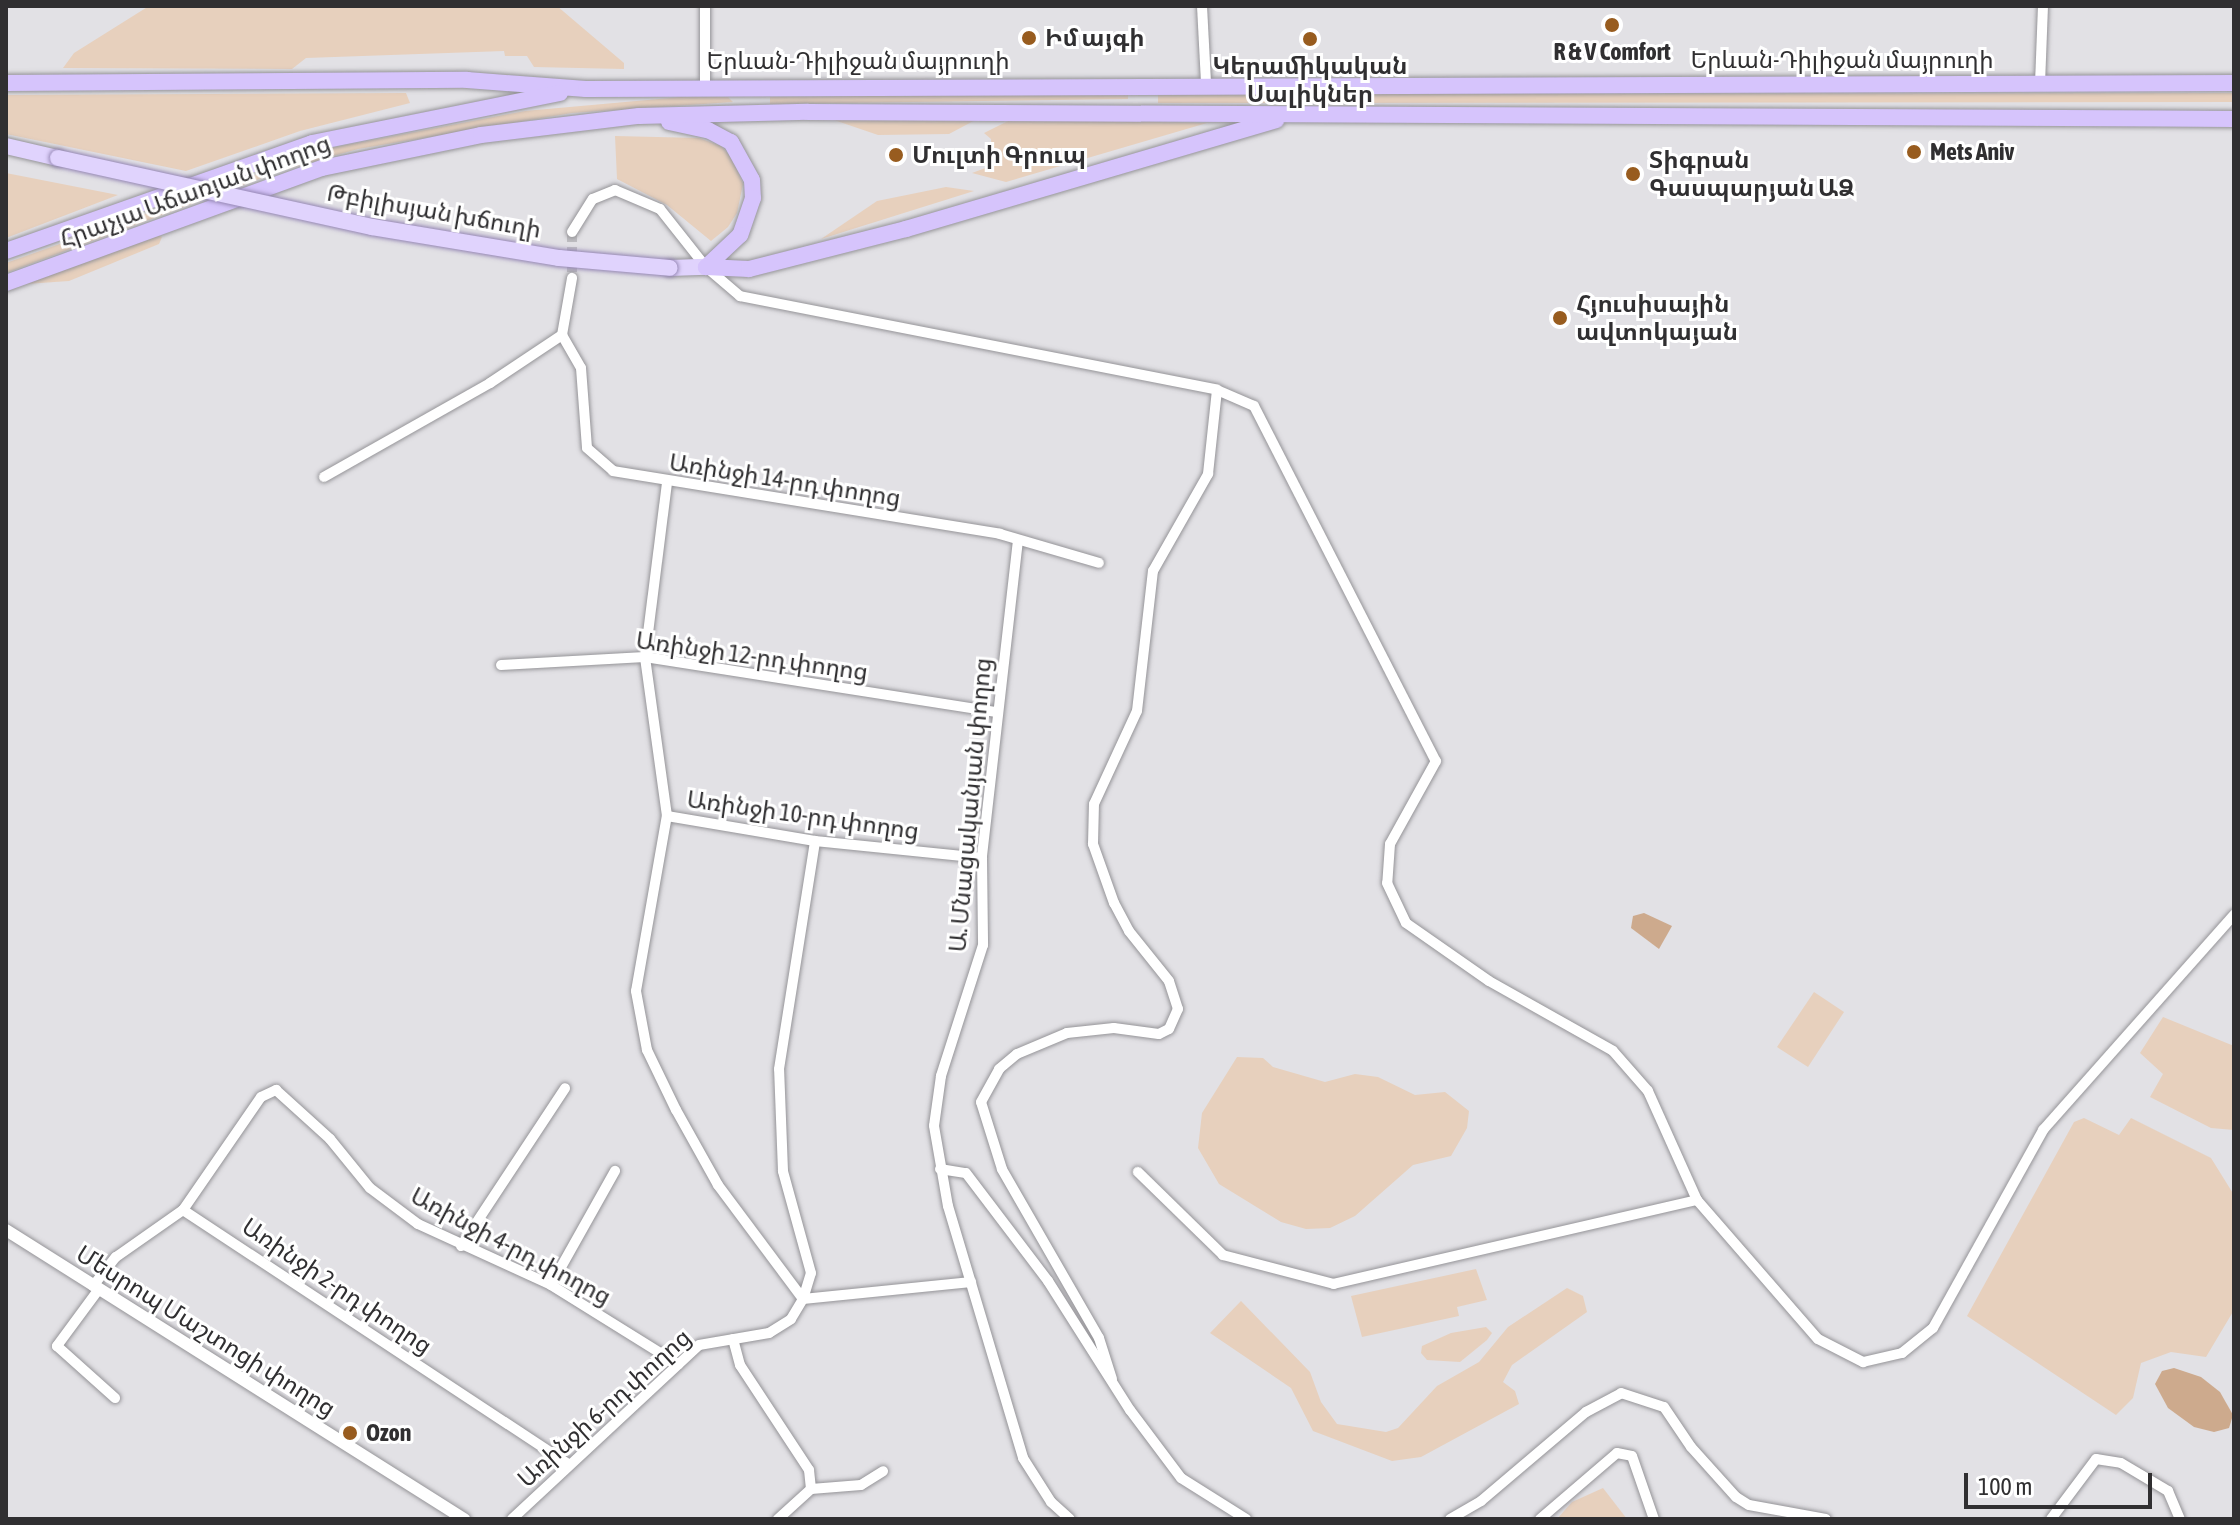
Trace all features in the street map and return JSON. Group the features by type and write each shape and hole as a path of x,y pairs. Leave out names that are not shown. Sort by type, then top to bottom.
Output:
{"highway":[{"path":"6,83 467,80 586,89"},
{"name":"Երևան-Դիլիջան մայրուղի","path":"586,89 1206,83 2234,83"},
{"path":"1140,113 1150,99 1141,84"},
{"path":"755,112 745,100 756,86"},
{"name":"Հրաչյա Աճառյան փողոց","path":"6,251 312,143 586,89"},
{"path":"639,116 755,112 2234,119"},
{"path":"706,267 749,269 906,229 1297,115"},
{"path":"639,116 708,130 731,142 746,162 753,198 748,219 740,235 706,267"},
{"name":"Հրաչյա Աճառյան փողոց","path":"6,283 322,168 481,135 639,116"}],"main road":[{"name":"Թբիլիսյան խճուղի","path":"9,148 372,227 559,258 670,268 706,267"}],"street":[{"path":"705,6 705,87"},
{"path":"1202,6 1206,83"},
{"path":"2040,84 2043,6"},
{"path":"572,232 593,199 615,190 640,197 676,226 706,267 740,296 1217,390 1254,406 1436,761 1390,844 1387,883 1406,923 1489,981 1613,1051 1648,1091 1697,1200 1818,1339 1863,1362 1902,1353 1933,1328 2043,1130 2234,915"},
{"path":"324,477 490,383 562,335 572,278"},
{"name":"Առինջի 14-րդ փողոց","path":"562,335 581,368 587,448 613,471 667,483 1018,540 1099,563"},
{"path":"1112,1379 1099,1338 1002,1169 981,1102 999,1069 1017,1054 1067,1033 1091,1030 1159,1034 1169,1029 1178,1009 1169,981 1129,931 1114,903 1093,844 1093,817 1106,773 1137,711 1153,571 1208,474 1217,390"},
{"path":"667,483 645,657 667,816 636,991 647,1050 718,1185 803,1299"},
{"name":"Ա. Մնացականյան փողոց","path":"1018,540 982,858 983,945 941,1076 934,1126 940,1169 1023,1458 1051,1502 1070,1519"},
{"name":"Առինջի 12-րդ փողոց","path":"501,665 645,657 997,712"},
{"name":"Առինջի 10-րդ փողոց","path":"667,816 815,841 982,858"},
{"path":"803,1299 811,1273 783,1171 779,1069 815,841"},
{"path":"461,1246 565,1088"},
{"name":"Առինջի 4-րդ փողոց","path":"183,1210 261,1097 276,1090 330,1139 370,1188 418,1224 551,1285 678,1364"},
{"path":"940,1169 966,1173 1048,1281 1181,1478 1246,1519"},
{"path":"551,1285 615,1171"},
{"path":"1138,1172 1223,1255 1334,1284 1697,1200"},
{"path":"115,1398 57,1346 116,1257 183,1210"},
{"name":"Առինջի 2-րդ փողոց","path":"183,1210 567,1463"},
{"name":"Մեսրոպ Մաշտոցի փողոց","path":"6,1230 464,1519"},
{"path":"803,1299 971,1282"},
{"name":"Առինջի 6-րդ փողոց","path":"512,1519 567,1463 699,1345 769,1333 791,1319 803,1299"},
{"path":"733,1339 740,1365 809,1470 811,1489"},
{"path":"1450,1519 1481,1501 1586,1412 1621,1393 1664,1407 1691,1447 1736,1497 1749,1505 1826,1519"},
{"path":"1540,1519 1617,1453 1632,1456 1654,1519"},
{"path":"2051,1519 2096,1459 2121,1463 2168,1491 2180,1519"},
{"path":"778,1519 811,1489 861,1485 883,1471"}],"shaded area":[{"path":"149,6 557,6 624,63 624,69 534,67 527,56 505,56 504,51 306,58 292,69 63,68 74,53"},
{"path":"1128,92 1128,99 770,104 770,97"},
{"path":"406,93 410,103 300,131 186,171 6,134 6,95"},
{"path":"2234,93 2234,102 1158,103 1158,94"},
{"path":"681,97 728,97 733,102 572,113 358,149 284,170 6,273 6,263 331,148 525,111"},
{"path":"981,117 949,134 878,135 834,120"},
{"path":"1012,119 1207,123 1006,182 972,173 988,167 992,155 991,139 984,133"},
{"path":"615,136 699,138 721,146 732,158 743,184 737,213 728,227 711,241 667,205 617,179"},
{"path":"6,173 118,195 6,238"},
{"path":"946,187 974,191 821,239 877,201"},
{"path":"158,235 162,237 159,244 69,281 26,284"},
{"path":"1644,913 1672,926 1659,949 1631,928 1633,916"},
{"path":"1814,992 1844,1012 1808,1067 1777,1047"},
{"path":"2163,1017 2234,1046 2234,1130 2211,1128 2150,1097 2163,1074 2140,1053"},
{"path":"1237,1057 1263,1058 1273,1067 1325,1082 1355,1074 1378,1077 1415,1095 1445,1092 1469,1111 1467,1128 1451,1156 1413,1165 1355,1216 1330,1228 1306,1229 1281,1222 1219,1184 1198,1148 1202,1113"},
{"path":"2084,1118 2119,1135 2131,1118 2211,1158 2234,1195 2234,1310 2206,1357 2171,1352 2141,1363 2133,1398 2116,1415 1967,1316 2074,1122"},
{"path":"1476,1269 1487,1300 1457,1307 1459,1316 1362,1337 1351,1296"},
{"path":"1567,1288 1583,1296 1587,1312 1512,1365 1503,1382 1515,1391 1519,1404 1421,1457 1392,1461 1313,1431 1291,1388 1210,1333 1241,1301 1310,1372 1321,1402 1337,1424 1386,1432 1398,1428 1437,1386 1479,1362 1508,1327"},
{"path":"1486,1327 1492,1333 1487,1340 1460,1362 1427,1360 1421,1353 1422,1346 1451,1333"},
{"path":"2174,1368 2201,1377 2220,1392 2233,1415 2229,1428 2214,1432 2194,1427 2168,1408 2155,1384 2162,1371"},
{"path":"1603,1488 1627,1519 1557,1519 1572,1502"}],"tunnel":[{"path":"572,232 572,278"}],"place":[{"name":"R & V Comfort","path":"1612,25"},
{"name":"Իմ այգի","path":"1029,38"},
{"name":"Կերամիկական Սալիկներ","path":"1310,39"},
{"name":"Mets Aniv","path":"1914,152"},
{"name":"Մուլտի Գրուպ","path":"896,155"},
{"name":"Տիգրան Գասպարյան ԱՁ","path":"1633,174"},
{"name":"Հյուսիսային ավտոկայան","path":"1560,318"},
{"name":"Ozon","path":"350,1433"}]}
